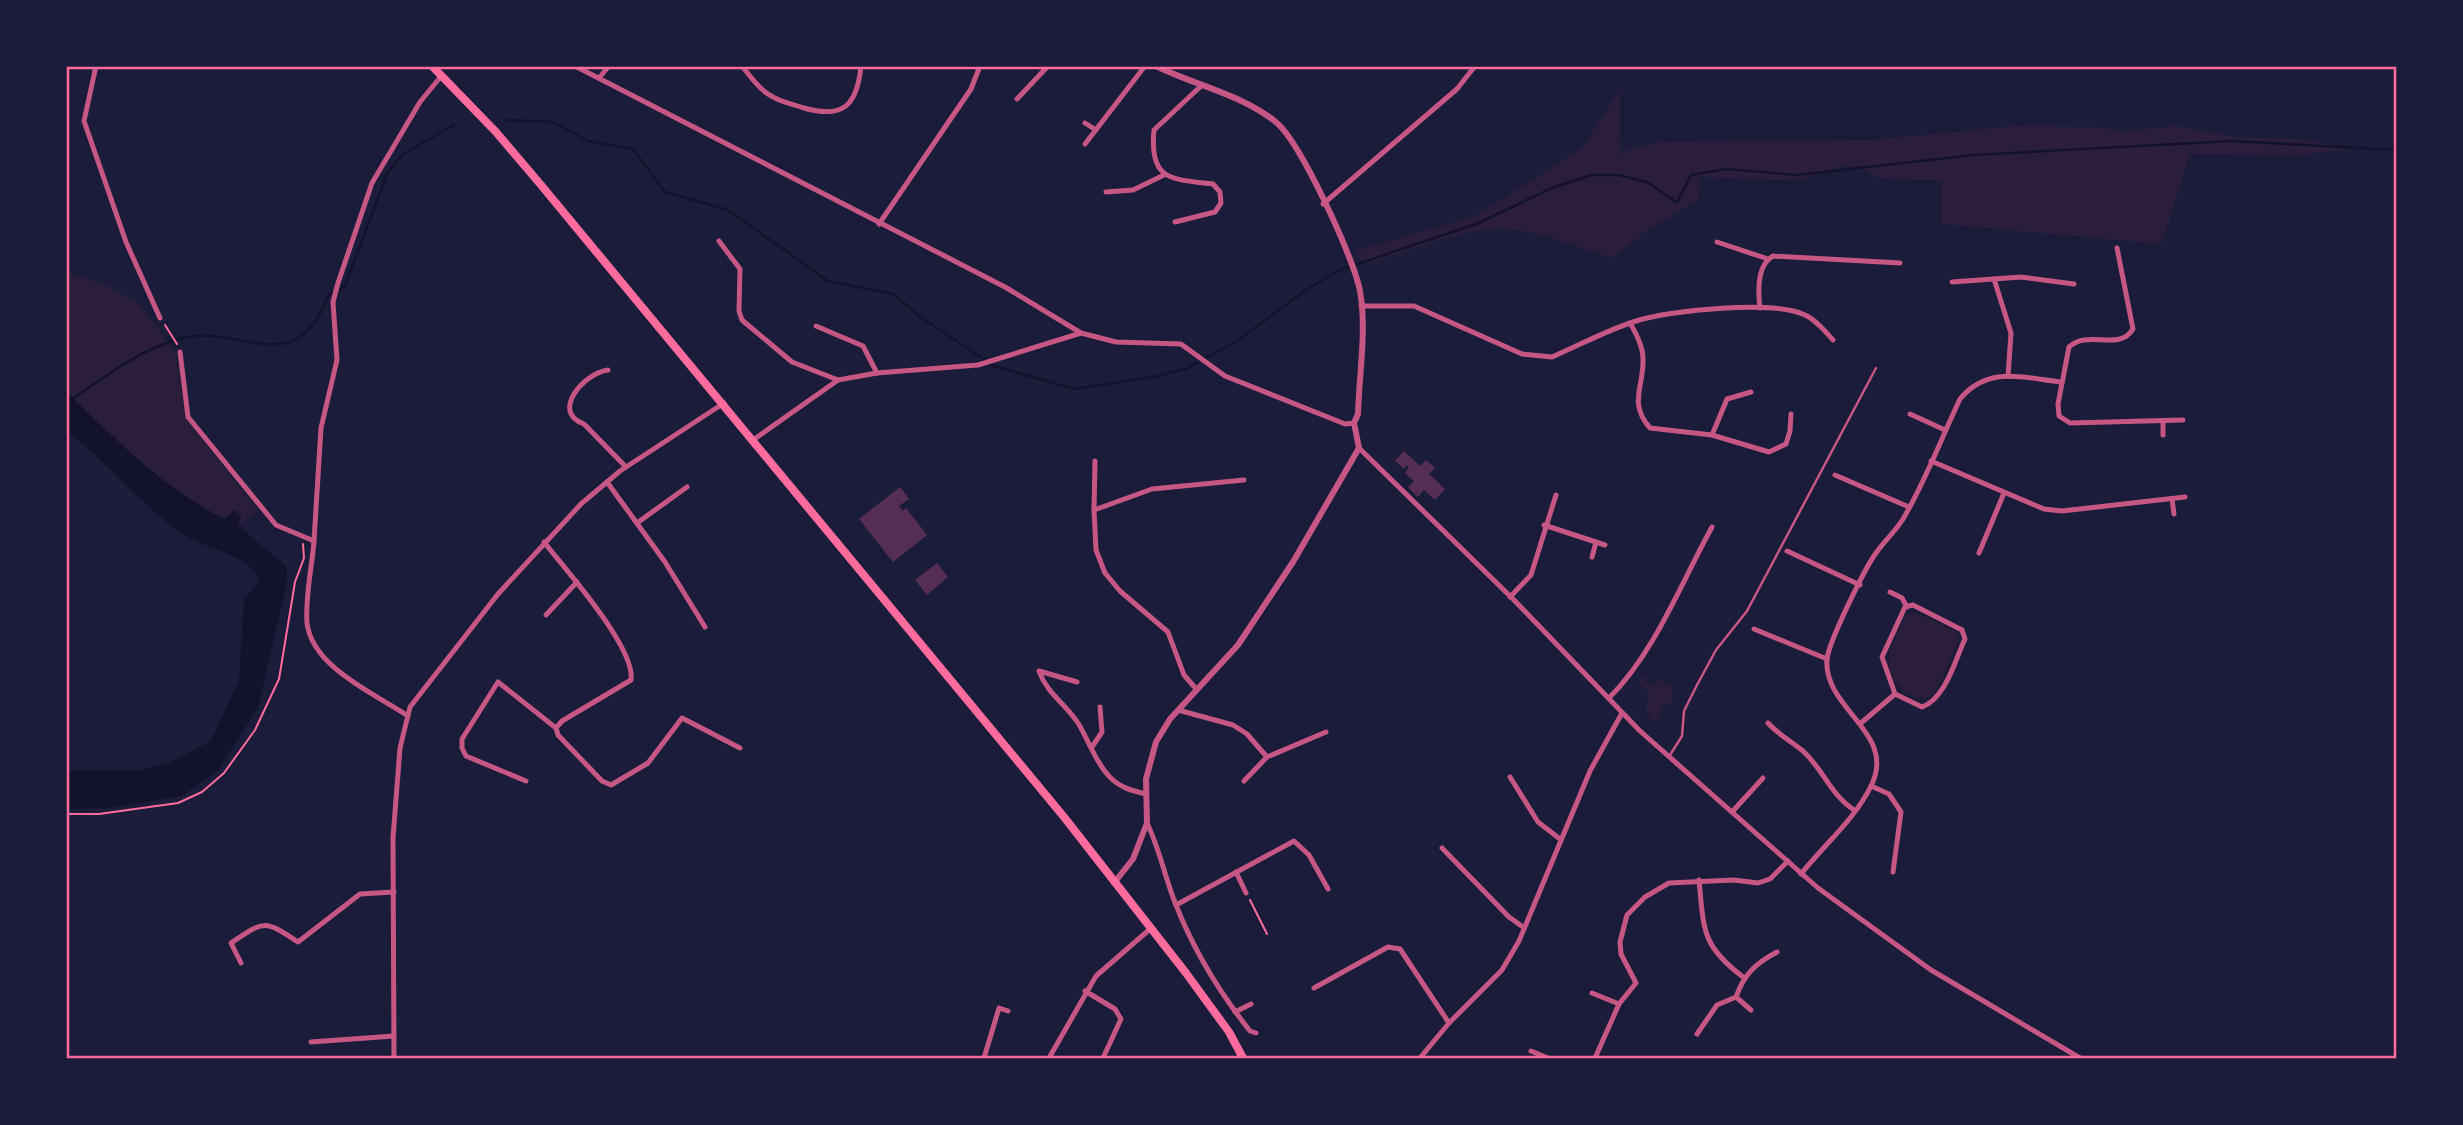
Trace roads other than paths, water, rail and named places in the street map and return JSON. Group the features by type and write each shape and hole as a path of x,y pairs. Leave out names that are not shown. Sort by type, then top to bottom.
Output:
{"highway":[{"path":"432,66 496,132 724,403 1064,817 1229,1032 1243,1059"}],"street":[{"path":"96,66 84,121 126,242 160,318"},
{"path":"575,66 1005,287 1081,333 1116,342 1181,344 1225,376 1345,424 1354,423"},
{"path":"599,78 608,66"},
{"path":"742,66 770,96 826,114 836,113 851,101 860,83 862,66"},
{"path":"880,224 971,89 980,66"},
{"path":"1017,99 1048,66"},
{"path":"1085,144 1146,66"},
{"path":"1156,66 1253,108 1278,124 1300,155 1354,271 1361,306 1358,414 1354,423 1359,448 1510,597 1622,713 1801,874 1832,900 1931,970 2080,1059"},
{"path":"1324,204 1457,89 1475,66"},
{"path":"408,716 335,667 316,648 307,623 321,428 337,360 333,302 372,183 420,102 442,75"},
{"path":"1175,222 1215,212 1221,203 1220,192 1213,184 1169,178 1164,175 1155,157 1154,130 1201,86"},
{"path":"1085,123 1096,130"},
{"path":"1106,192 1133,190 1164,175"},
{"path":"719,240 740,268 739,311 742,320 792,362 838,380"},
{"path":"1717,242 1768,259 1782,255 1900,263"},
{"path":"2116,247 2133,330 2128,337 2120,340 2083,339 2073,343 2067,351 2058,411 2064,422 2183,420"},
{"path":"1760,308 1761,275 1768,259"},
{"path":"1952,282 2021,277 2074,284"},
{"path":"1994,279 2011,333 2008,376"},
{"path":"1361,306 1414,306 1522,354 1541,357 1552,357 1630,323 1704,311 1760,308 1786,310 1809,317 1833,340"},
{"path":"1630,323 1643,360 1637,403 1643,421 1650,428 1712,435 1755,449 1778,450 1788,437 1791,414"},
{"path":"816,326 863,346 877,373"},
{"path":"753,440 838,380 877,373 982,364 1081,333"},
{"path":"179,349 188,417 276,525 303,539 314,541"},
{"path":"608,370 597,371 583,380 572,399 570,412 575,421 584,424 626,467"},
{"path":"1801,874 1871,786 1876,766 1874,746 1861,723 1838,698 1830,684 1827,659 1876,553 1897,529 1960,399 1971,385 1983,379 2008,376 2062,382"},
{"path":"1712,435 1727,400 1751,391"},
{"path":"394,1059 393,838 400,748 415,698 544,542 626,467 724,403"},
{"path":"1910,414 1945,430"},
{"path":"2163,421 2164,435"},
{"path":"1256,1033 1250,1031 1216,983 1176,905 1159,849 1147,823 1148,767 1156,742 1178,710 1238,645 1293,562 1359,448"},
{"path":"1096,461 1096,550 1105,573 1120,591 1168,632 1184,675 1196,690"},
{"path":"1931,461 2044,509 2062,512 2185,497"},
{"path":"1835,475 1909,507"},
{"path":"1094,510 1152,489 1244,480"},
{"path":"607,482 705,627"},
{"path":"637,523 687,487"},
{"path":"1979,553 2004,493"},
{"path":"1510,597 1531,575 1544,525 1556,495"},
{"path":"2172,499 2174,514"},
{"path":"1544,525 1605,545"},
{"path":"1609,698 1628,679 1642,658 1712,527"},
{"path":"544,542 606,622 633,672 631,680 562,721 556,728"},
{"path":"1592,557 1596,542"},
{"path":"1787,551 1860,585"},
{"path":"546,615 577,582"},
{"path":"1890,592 1902,598 1907,607"},
{"path":"1913,605 1962,629 1965,639 1940,693 1932,704 1922,707 1895,694 1882,657 1897,620 1907,607 1913,605"},
{"path":"1754,629 1827,659"},
{"path":"1077,682 1039,671 1052,696 1066,706 1108,776 1126,789 1146,794"},
{"path":"526,782 466,756 462,748 462,739 498,682 556,728 567,744 602,781 611,785 648,763 682,718 740,748"},
{"path":"1861,723 1895,694"},
{"path":"1092,747 1102,732 1100,706"},
{"path":"1178,710 1233,725 1247,734 1267,757"},
{"path":"1420,1059 1449,1023 1502,970 1519,942 1590,771 1622,713"},
{"path":"1768,723 1782,738 1801,749 1835,794 1854,810"},
{"path":"1244,780 1267,757 1326,732"},
{"path":"1510,777 1538,822 1560,839"},
{"path":"1732,812 1763,778"},
{"path":"1871,786 1889,794 1901,812 1893,872"},
{"path":"1114,883 1133,859 1147,823"},
{"path":"1176,905 1294,841 1309,855 1328,889"},
{"path":"1441,848 1509,917 1523,927"},
{"path":"1595,1059 1619,1004 1636,983 1621,954 1621,930 1627,915 1645,897 1669,883 1699,880 1758,883 1770,879 1788,861"},
{"path":"1236,872 1246,893"},
{"path":"1699,880 1709,943 1718,958 1743,977"},
{"path":"241,963 231,943 258,925 273,925 298,942 360,894 394,892"},
{"path":"1049,1059 1085,991 1096,976 1150,929"},
{"path":"1314,988 1388,947 1400,949 1449,1023"},
{"path":"1697,1034 1717,1005 1736,997 1743,977 1762,960 1777,952"},
{"path":"1085,991 1115,1009 1121,1019 1103,1059"},
{"path":"1592,993 1619,1004"},
{"path":"1736,997 1751,1010"},
{"path":"1235,1012 1251,1004"},
{"path":"984,1059 999,1008 1008,1011"},
{"path":"311,1042 394,1036"},
{"path":"1531,1051 1548,1059"}],"lane":[{"path":"1670,756 1682,736 1684,710 1697,685 1716,650 1747,611 1876,368"}],"waterway":[{"path":"506,120 553,122 588,141 633,149 665,192 728,210 828,281 894,294 919,316 994,366 1074,389 1186,369 1237,341 1309,288 1340,270 1479,223 1554,187 1592,175 1618,175 1647,182 1677,203 1691,175 1726,169 1797,175 1974,155 2232,141 2396,150"},
{"path":"66,403 137,357 183,338 205,336 266,344 284,343 301,336 316,321 329,294 345,286 387,174 403,154 454,125"}]}
